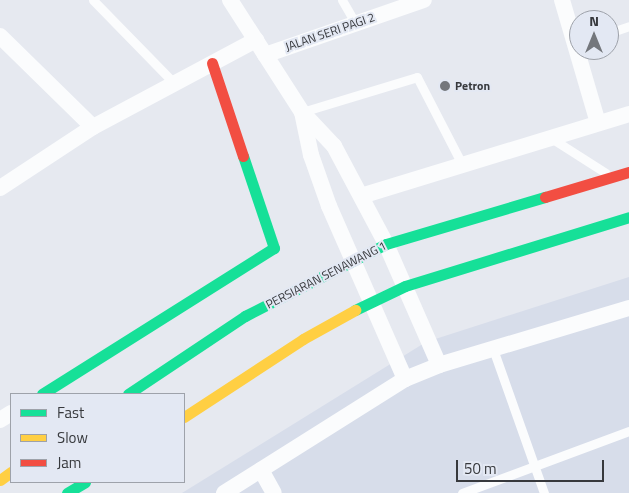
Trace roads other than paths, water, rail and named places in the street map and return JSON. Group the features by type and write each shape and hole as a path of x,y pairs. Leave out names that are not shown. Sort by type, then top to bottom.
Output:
{"main road":[{"path":"44,393 274,248 212,63"},
{"name":"PERSIARAN SENAWANG 1","path":"130,393 245,316 386,244 629,172"},
{"path":"185,416 303,339 372,301 405,286 629,217"},
{"path":"68,493 83,483"}],"street":[{"path":"230,0 302,112 334,146 386,244 440,365"},
{"name":"JALAN SERI PAGI 2","path":"265,55 424,0"},
{"path":"562,0 569,20"},
{"path":"0,36 93,127"},
{"path":"0,188 93,127 256,40"},
{"path":"582,60 598,123"},
{"path":"302,112 310,155 352,260 372,301 405,379"},
{"path":"361,196 629,114"},
{"path":"224,493 405,379 440,365 629,308"},
{"path":"261,470 274,493"}],"lane":[{"path":"93,0 175,84"},
{"path":"342,0 356,24"},
{"path":"302,112 417,77 463,166"},
{"path":"551,138 613,177"},
{"path":"493,349 544,493"},
{"path":"462,493 629,431"}],"place":[{"name":"Petron","path":"445,86"}]}
